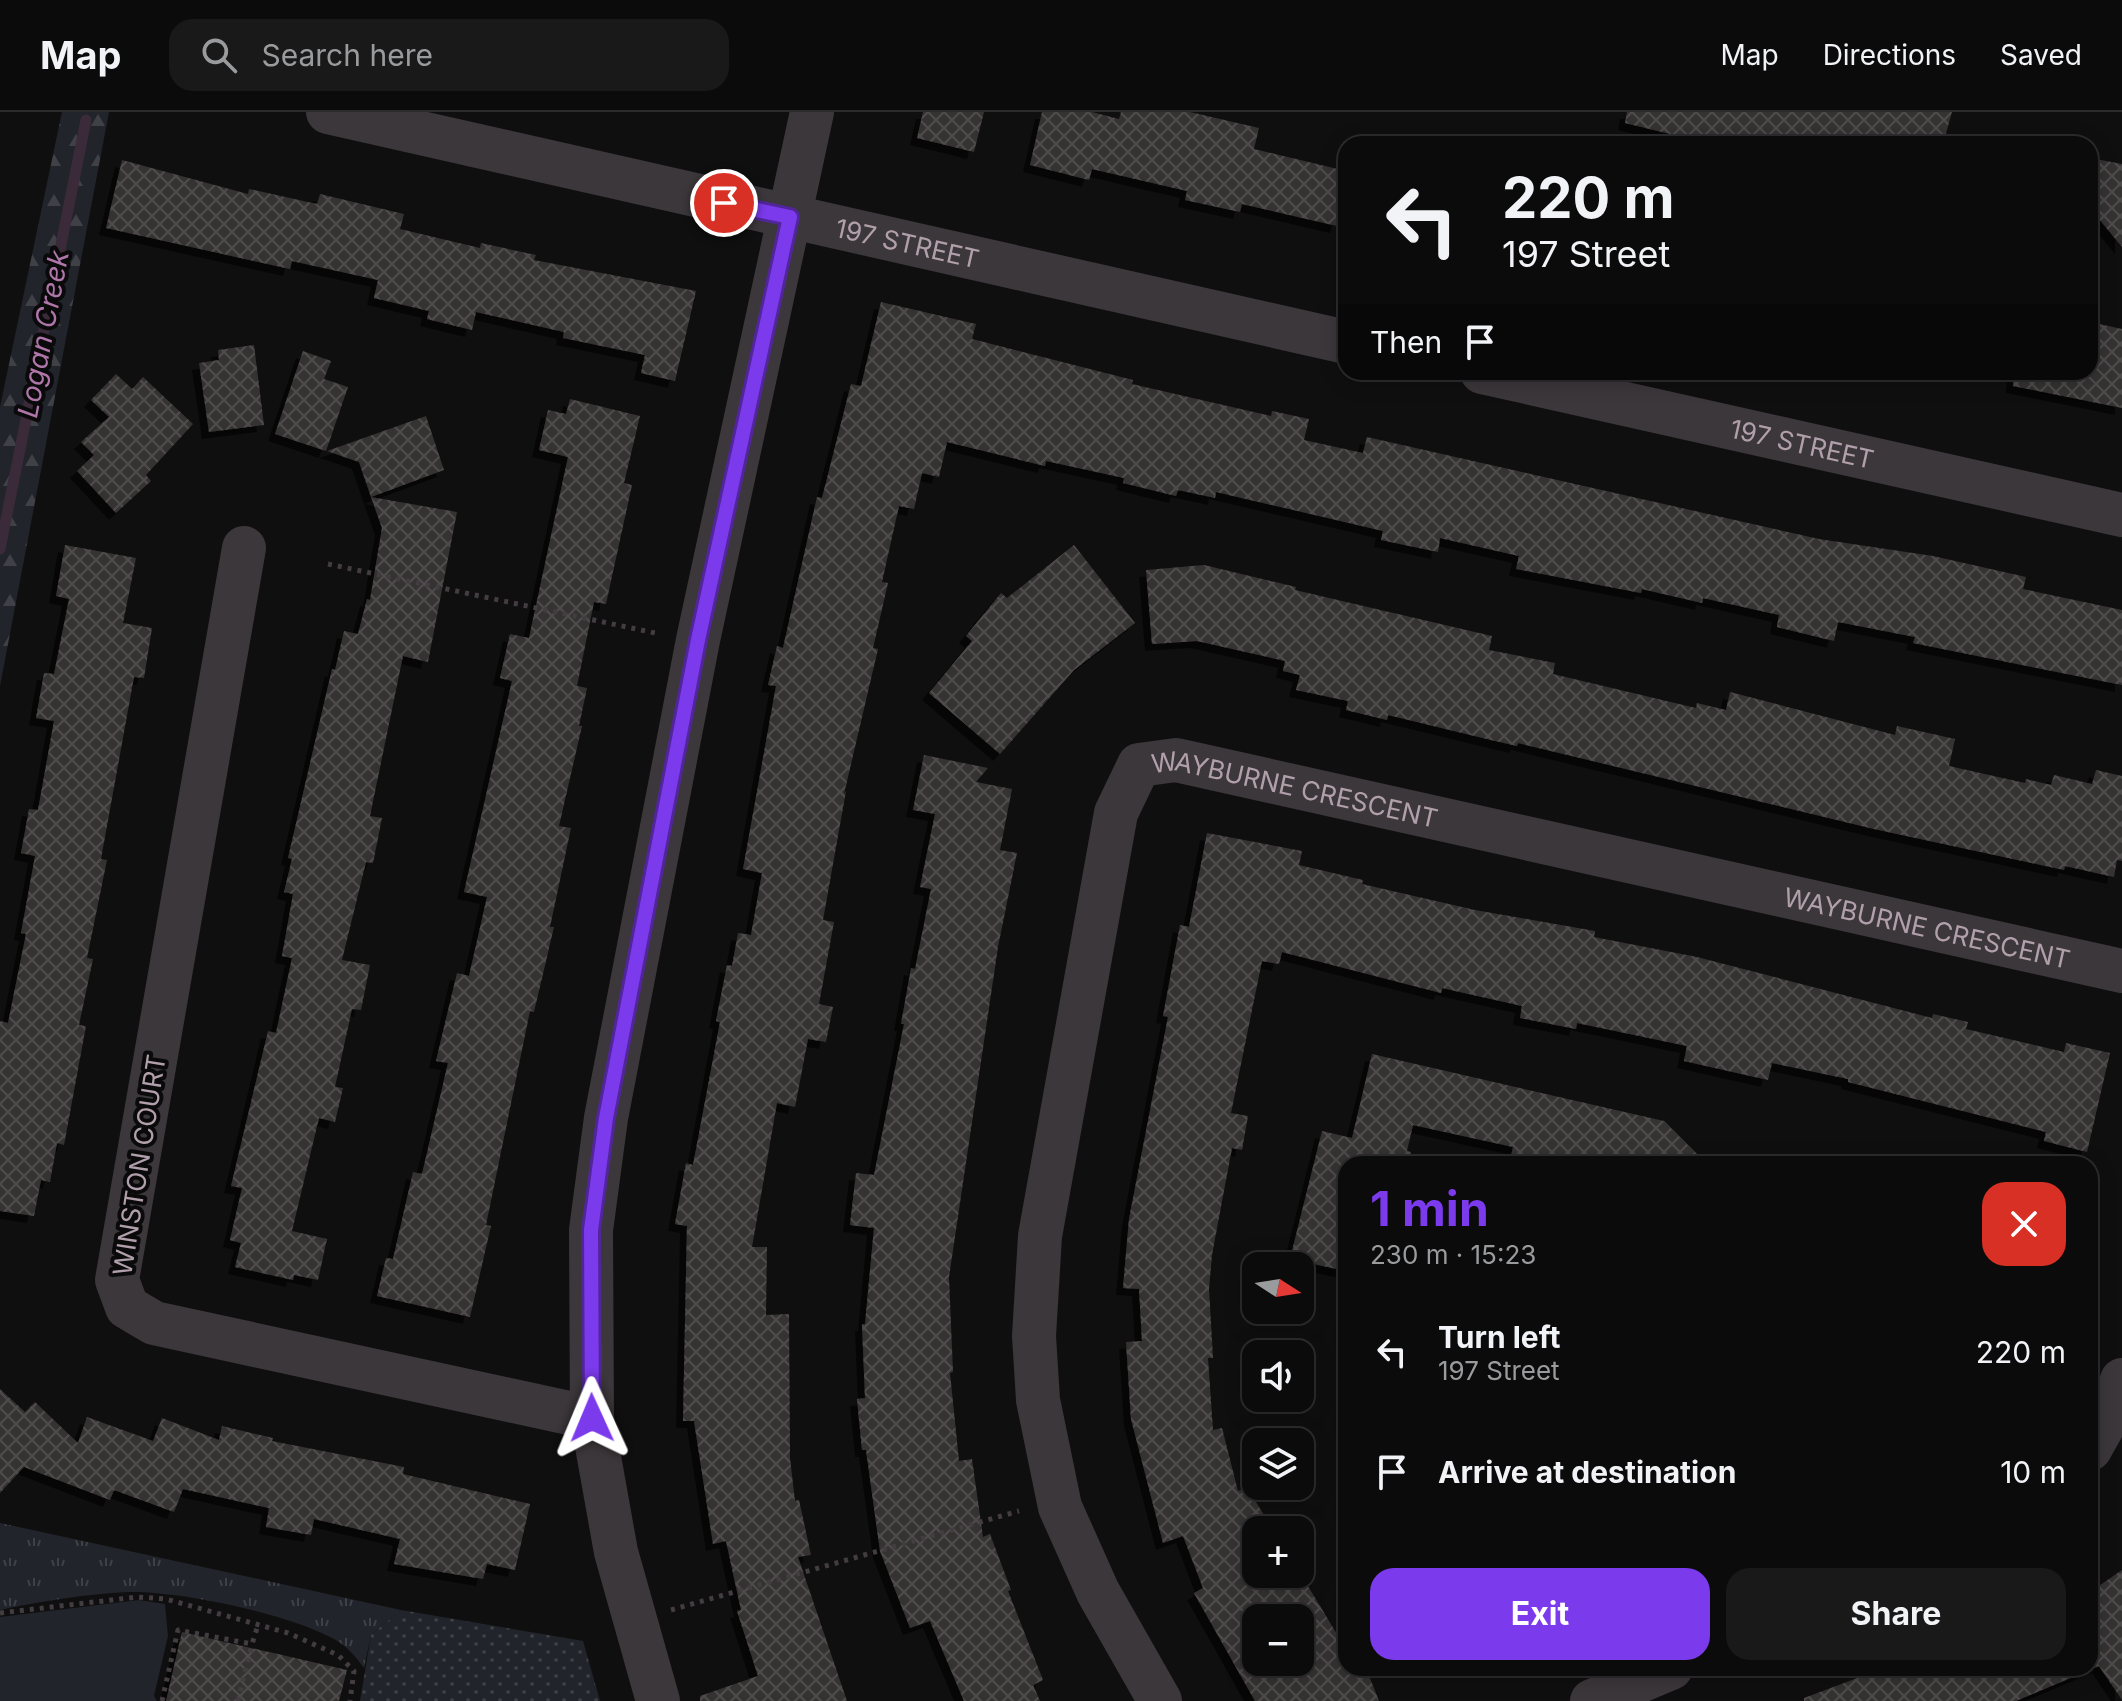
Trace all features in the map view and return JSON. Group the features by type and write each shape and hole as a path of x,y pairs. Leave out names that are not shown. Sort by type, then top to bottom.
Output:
{"street":[{"name":"197 STREET","path":"328,112 1338,340"},
{"path":"658,1701 616,1552 592,1418 591,1230 606,1118 698,640 812,112"},
{"name":"197 STREET","path":"1518,380 2122,515"},
{"name":"WINSTON COURT","path":"244,548 117,1280 127,1307 154,1323 592,1418"},
{"name":"WAYBURNE CRESCENT","path":"1160,1701 1098,1592 1059,1500 1038,1400 1034,1299 1040,1236 1116,813 1139,765 1176,760 2122,971"},
{"path":"2098,1435 2113,1408 2122,1380"},
{"path":"1592,1701 1643,1676"}],"path":[{"path":"328,564 698,640"},
{"path":"670,1610 1059,1500"},
{"path":"0,1613 137,1597 166,1599 288,1633 338,1655 354,1671 350,1701"},
{"path":"238,1701 258,1625"},
{"path":"162,1701 178,1630 252,1644"}],"green space":[{"path":"62,112 109,112 0,686 0,407"},
{"path":"0,1523 401,1610 371,1635 364,1668 343,1645 315,1630 203,1599 127,1592 64,1598 0,1610"},
{"path":"139,1600 165,1604 168,1636 154,1696 157,1701 0,1701 0,1617"},
{"path":"401,1610 583,1641 600,1701 360,1701 371,1635"}],"building":[{"path":"923,112 984,112 974,152 917,138"},
{"path":"1042,112 1092,112 1119,119 1121,112 1190,112 1259,128 1254,149 1338,169 1338,222 1337,226 1242,204 1240,212 1185,200 1187,191 1092,169 1089,180 1030,165"},
{"path":"1627,112 1952,112 1945,136 1678,136 1625,123"},
{"path":"122,160 248,194 249,189 317,204 320,194 404,214 400,229 480,248 481,243 536,255 534,260 696,291 675,381 641,373 645,355 563,338 564,332 476,312 472,330 427,319 429,311 374,298 378,280 292,261 290,269 106,228"},
{"path":"2098,160 2122,164 2122,247 2098,218"},
{"path":"881,302 976,324 972,339 1133,380 1132,384 1271,416 1272,411 1309,419 1304,440 1363,453 1367,437 1819,539 1933,556 2026,577 2023,589 2122,610 2122,685 1913,643 1915,637 1838,622 1834,641 1777,627 1779,615 1703,598 1702,603 1642,589 1641,593 1516,569 1519,556 1440,538 1438,552 1381,540 1383,531 1216,492 1215,498 1178,490 1176,496 1123,483 1124,478 1046,461 1045,466 947,442 939,477 922,473 914,509 899,506 882,582 888,583 873,648 878,649 844,794 846,791 823,920 834,922 819,1004 833,1007 826,1042 808,1039 795,1107 777,1103 752,1247 767,1247 766,1315 789,1314 790,1458 795,1501 799,1500 811,1555 798,1557 847,1701 700,1701 700,1696 758,1676 737,1611 741,1610 726,1541 713,1544 694,1421 683,1421 687,1226 675,1224 686,1163 693,1165 720,1022 716,1021 727,965 732,966 738,933 751,935 762,873 743,869 776,686 768,685 777,646 783,648 817,497 822,498 851,384 861,386"},
{"path":"2098,324 2122,329 2122,408 2013,386 2013,380 2098,380"},
{"path":"254,345 264,425 209,432 199,363 219,360 218,350"},
{"path":"303,351 331,361 324,379 348,387 326,451 275,434"},
{"path":"116,374 132,389 143,377 193,424 146,475 151,481 116,513 77,471 94,455 81,442 109,417 91,400"},
{"path":"570,399 640,416 624,483 632,485 606,604 594,602 577,686 587,688 579,726 582,726 559,826 571,828 550,927 554,927 534,1012 530,1011 486,1225 491,1226 470,1317 377,1296 386,1258 393,1259 413,1172 422,1174 448,1063 436,1061 457,973 469,976 487,897 464,892 512,681 500,678 510,634 529,638 568,457 539,450 548,410 566,414"},
{"path":"426,416 444,470 371,497 359,462 327,451"},
{"path":"371,497 457,512 428,662 403,656 370,816 382,818 373,863 366,862 342,960 370,965 361,1010 352,1009 335,1087 343,1088 335,1122 319,1118 292,1231 327,1239 318,1280 294,1275 293,1280 235,1267 241,1243 230,1240 242,1188 231,1186 268,1031 276,1033 292,958 282,956 293,894 284,892 292,859 288,858 332,669 335,670 344,631 358,634 367,599 370,600 382,528"},
{"path":"65,545 136,558 123,623 152,628 144,678 134,677 101,859 107,860 87,958 93,959 79,1025 86,1026 64,1145 57,1143 50,1182 41,1180 34,1216 0,1211 0,1021 8,1023 26,934 21,933 35,856 21,853 29,809 38,810 54,721 36,718 44,673 54,674 69,599 56,596"},
{"path":"1074,545 1135,623 1074,670 1000,754 929,693 972,641 966,636 1001,593 1007,598"},
{"path":"1204,565 1296,587 1295,590 1492,636 1489,650 1555,663 1553,674 1696,708 1697,703 1726,710 1730,692 1895,735 1897,726 1955,739 1949,766 2025,783 2026,779 2051,785 2054,775 2092,784 2096,770 2122,776 2122,861 2117,860 2114,877 2065,866 2064,870 1874,829 1518,743 1517,746 1388,715 1387,720 1346,710 1348,701 1296,690 1300,675 1283,671 1285,661 1197,641 1152,644 1146,570"},
{"path":"924,755 988,768 976,782 1012,789 1000,850 1017,853 998,947 949,1277 953,1372 950,1373 959,1461 972,1459 983,1537 990,1534 1011,1590 1008,1591 1043,1680 1033,1685 1040,1701 964,1701 930,1621 910,1628 880,1551 866,1450 862,1450 857,1399 865,1398 862,1324 865,1324 874,1228 850,1225 856,1173 874,1175 904,1024 901,1024 911,968 915,969 931,889 920,887 935,814 913,810"},
{"path":"1207,833 1302,851 1299,865 1363,880 1362,884 1475,910 1595,931 1594,937 1697,957 1932,1018 1933,1014 1968,1022 1966,1029 2064,1052 2066,1043 2110,1053 2087,1152 2044,1141 2046,1132 1848,1082 1848,1079 1772,1063 1768,1080 1684,1061 1687,1046 1577,1023 1576,1029 1520,1018 1522,1006 1442,988 1441,993 1282,952 1279,964 1262,961 1231,1113 1248,1116 1242,1150 1232,1148 1212,1255 1209,1289 1213,1358 1208,1358 1213,1430 1222,1428 1238,1491 1242,1489 1242,1500 1255,1500 1265,1516 1242,1516 1242,1588 1309,1588 1338,1636 1338,1676 1369,1676 1379,1701 1255,1701 1194,1593 1203,1588 1183,1536 1163,1543 1131,1419 1126,1342 1142,1341 1139,1289 1123,1288 1129,1219 1168,1017 1163,1016 1180,925 1189,927"},
{"path":"1372,1054 1664,1121 1699,1156 1511,1156 1513,1147 1413,1125 1407,1151 1411,1152 1411,1156 1338,1156 1338,1269 1314,1264 1314,1252 1292,1252 1322,1131 1352,1138"},
{"path":"0,1389 25,1412 35,1402 78,1443 87,1417 153,1441 162,1418 219,1440 222,1426 273,1438 272,1441 404,1467 403,1474 530,1504 515,1570 487,1564 483,1579 394,1564 400,1539 314,1519 311,1535 266,1527 269,1508 183,1489 174,1512 114,1490 110,1500 24,1467 0,1493"},
{"path":"2122,1570 2122,1700 2098,1666 2098,1586"},
{"path":"182,1632 347,1670 339,1701 166,1701"},
{"path":"1863,1676 2075,1676 2016,1701 1804,1701 1804,1698"}],"waterway":[{"name":"Logan Creek","path":"0,549 86,120"}],"route":[{"path":"592,1418 591,1230 606,1118 698,640 790,217 724,203"}]}
